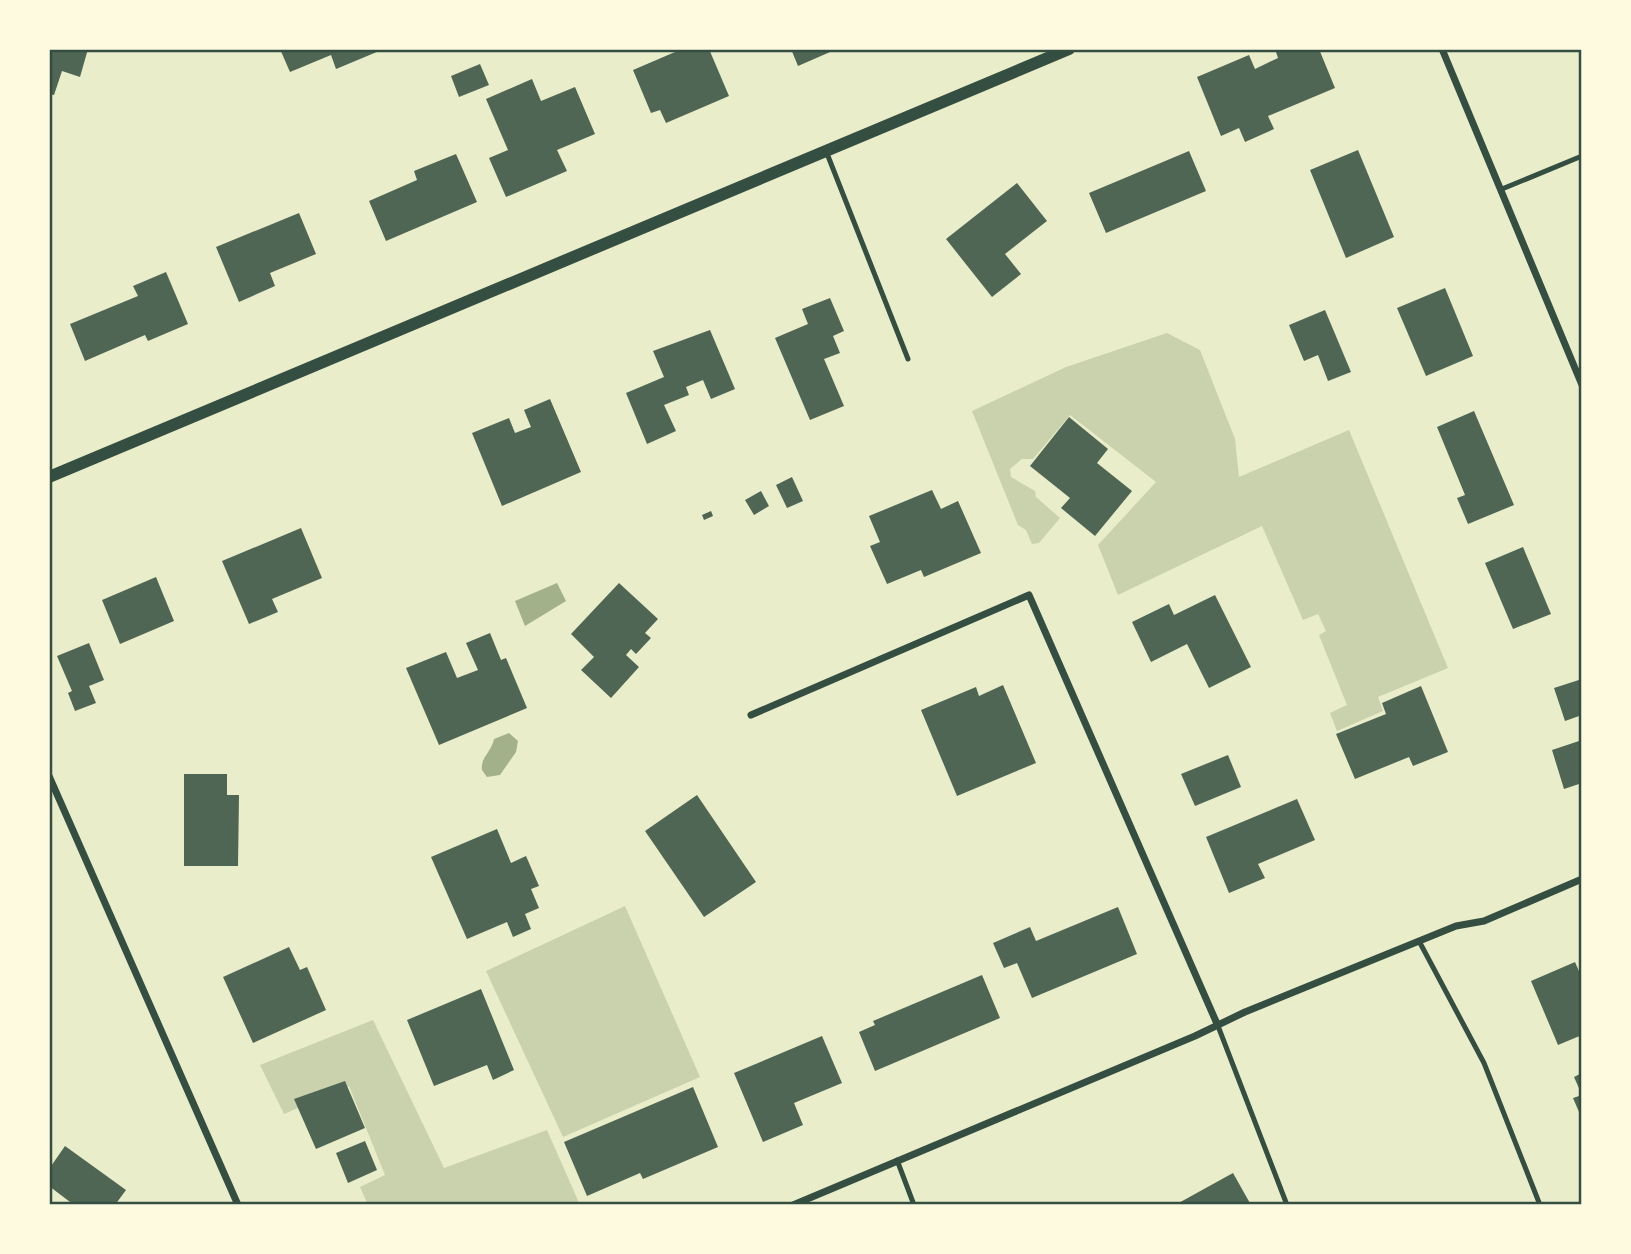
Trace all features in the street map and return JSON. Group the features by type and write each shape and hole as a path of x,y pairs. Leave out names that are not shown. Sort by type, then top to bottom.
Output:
{"street":[{"path":"49,477 1069,49"},
{"path":"1442,49 1582,385"},
{"path":"751,715 1029,595 1218,1026"},
{"path":"49,776 237,1205"},
{"path":"793,1205 1419,941 1457,926 1484,921 1582,879"}],"lane":[{"path":"826,151 908,359"},
{"path":"1502,189 1582,156"},
{"path":"1419,941 1484,1063 1541,1205"},
{"path":"1218,1026 1287,1205"},
{"path":"897,1160 914,1205"}],"shaded area":[{"path":"1167,333 1200,350 1235,439 1239,477 1349,430 1448,668 1378,697 1383,711 1337,731 1330,713 1347,705 1319,635 1326,631 1318,614 1303,620 1262,526 1118,595 1098,545 1156,482 1070,415 1033,459 1022,459 1010,469 1011,477 1035,491 1036,497 1060,518 1039,543 1032,544 1026,530 1018,525 972,411 1066,367"},
{"path":"557,583 566,601 525,626 515,601"},
{"path":"509,733 518,741 516,752 500,775 487,777 482,770 484,758 494,739"},
{"path":"625,906 700,1077 563,1137 486,971"},
{"path":"373,1020 444,1168 547,1130 580,1205 368,1205 360,1187 385,1175 349,1086 284,1114 260,1065"}],"building":[{"path":"49,49 88,49 80,77 62,71 54,95 49,94"},
{"path":"280,49 384,49 336,69 331,55 290,72"},
{"path":"682,49 709,49 729,96 666,123 660,110 651,113 633,70"},
{"path":"791,49 837,49 798,66"},
{"path":"1275,49 1319,49 1335,88 1268,116 1274,129 1245,142 1239,128 1221,136 1197,77 1249,55 1255,69 1278,58"},
{"path":"480,64 489,85 459,97 451,76"},
{"path":"532,79 541,101 575,87 595,134 557,150 567,171 506,197 489,158 508,150 486,99"},
{"path":"1358,150 1394,237 1346,258 1310,170"},
{"path":"1189,151 1206,191 1106,233 1089,193"},
{"path":"456,154 477,202 386,241 369,201 417,180 414,171"},
{"path":"1017,183 1047,221 1005,254 1021,274 992,297 946,239"},
{"path":"299,213 316,254 270,273 275,286 239,302 216,247"},
{"path":"166,272 188,324 148,341 145,335 85,361 70,324 138,296 133,286"},
{"path":"1445,288 1473,356 1426,376 1397,308"},
{"path":"830,298 844,331 833,336 840,353 824,359 844,406 810,420 775,338 808,324 802,309"},
{"path":"1325,310 1351,372 1328,381 1318,355 1304,361 1289,325"},
{"path":"710,330 735,389 711,399 703,380 686,387 689,395 664,405 676,431 647,444 626,393 664,377 653,351"},
{"path":"550,399 581,472 502,506 472,433 509,418 515,433 531,427 524,410"},
{"path":"1474,411 1514,505 1468,524 1457,498 1465,495 1437,427"},
{"path":"1069,417 1108,449 1097,463 1132,491 1095,536 1061,508 1070,498 1030,466"},
{"path":"792,477 803,501 787,508 776,485"},
{"path":"932,490 941,509 958,501 981,553 924,577 921,570 887,584 870,546 880,542 869,516"},
{"path":"761,491 769,506 754,515 745,500"},
{"path":"711,511 713,516 704,520 702,515"},
{"path":"301,528 322,578 272,599 278,612 249,624 222,561"},
{"path":"1523,547 1551,614 1513,629 1485,563"},
{"path":"156,577 174,621 120,644 102,600"},
{"path":"619,583 658,619 645,633 651,638 636,654 631,649 626,655 639,667 611,698 581,670 594,657 571,634"},
{"path":"1215,595 1251,667 1209,688 1187,644 1151,662 1132,622 1169,604 1174,615"},
{"path":"490,633 501,660 506,658 527,708 439,745 406,668 446,652 457,678 478,670 466,643"},
{"path":"89,643 104,680 89,686 96,703 75,711 68,693 72,691 57,656"},
{"path":"1582,679 1582,715 1565,721 1554,688"},
{"path":"1003,685 1036,763 957,796 921,710 976,687 979,696"},
{"path":"1421,686 1448,752 1413,766 1409,757 1355,779 1336,734 1386,714 1382,703"},
{"path":"1582,740 1582,783 1564,789 1552,750"},
{"path":"1228,755 1241,787 1195,806 1181,774"},
{"path":"184,774 227,774 227,795 239,795 238,866 184,866"},
{"path":"697,795 756,882 704,917 645,831"},
{"path":"1297,799 1315,840 1258,864 1265,878 1229,893 1206,837"},
{"path":"497,829 511,863 526,856 539,886 531,889 539,908 525,914 531,929 513,937 507,922 467,939 431,857"},
{"path":"1118,907 1137,954 1032,998 1017,963 1004,968 993,943 1030,927 1036,941"},
{"path":"289,947 300,970 307,967 326,1010 253,1043 223,977"},
{"path":"1575,962 1582,978 1582,1035 1558,1045 1531,981"},
{"path":"982,975 1000,1018 875,1071 859,1032 875,1025 873,1021"},
{"path":"481,989 514,1070 493,1080 487,1065 434,1086 407,1020"},
{"path":"822,1036 842,1083 794,1103 803,1125 763,1142 734,1073"},
{"path":"1582,1073 1582,1095 1574,1077"},
{"path":"345,1081 365,1128 316,1149 294,1099"},
{"path":"693,1087 718,1147 643,1179 640,1173 587,1196 564,1142"},
{"path":"1582,1095 1582,1119 1573,1098"},
{"path":"365,1141 377,1170 348,1183 336,1153"},
{"path":"65,1146 126,1190 115,1205 74,1205 49,1186 49,1169"},
{"path":"1233,1173 1251,1205 1175,1205"}]}
